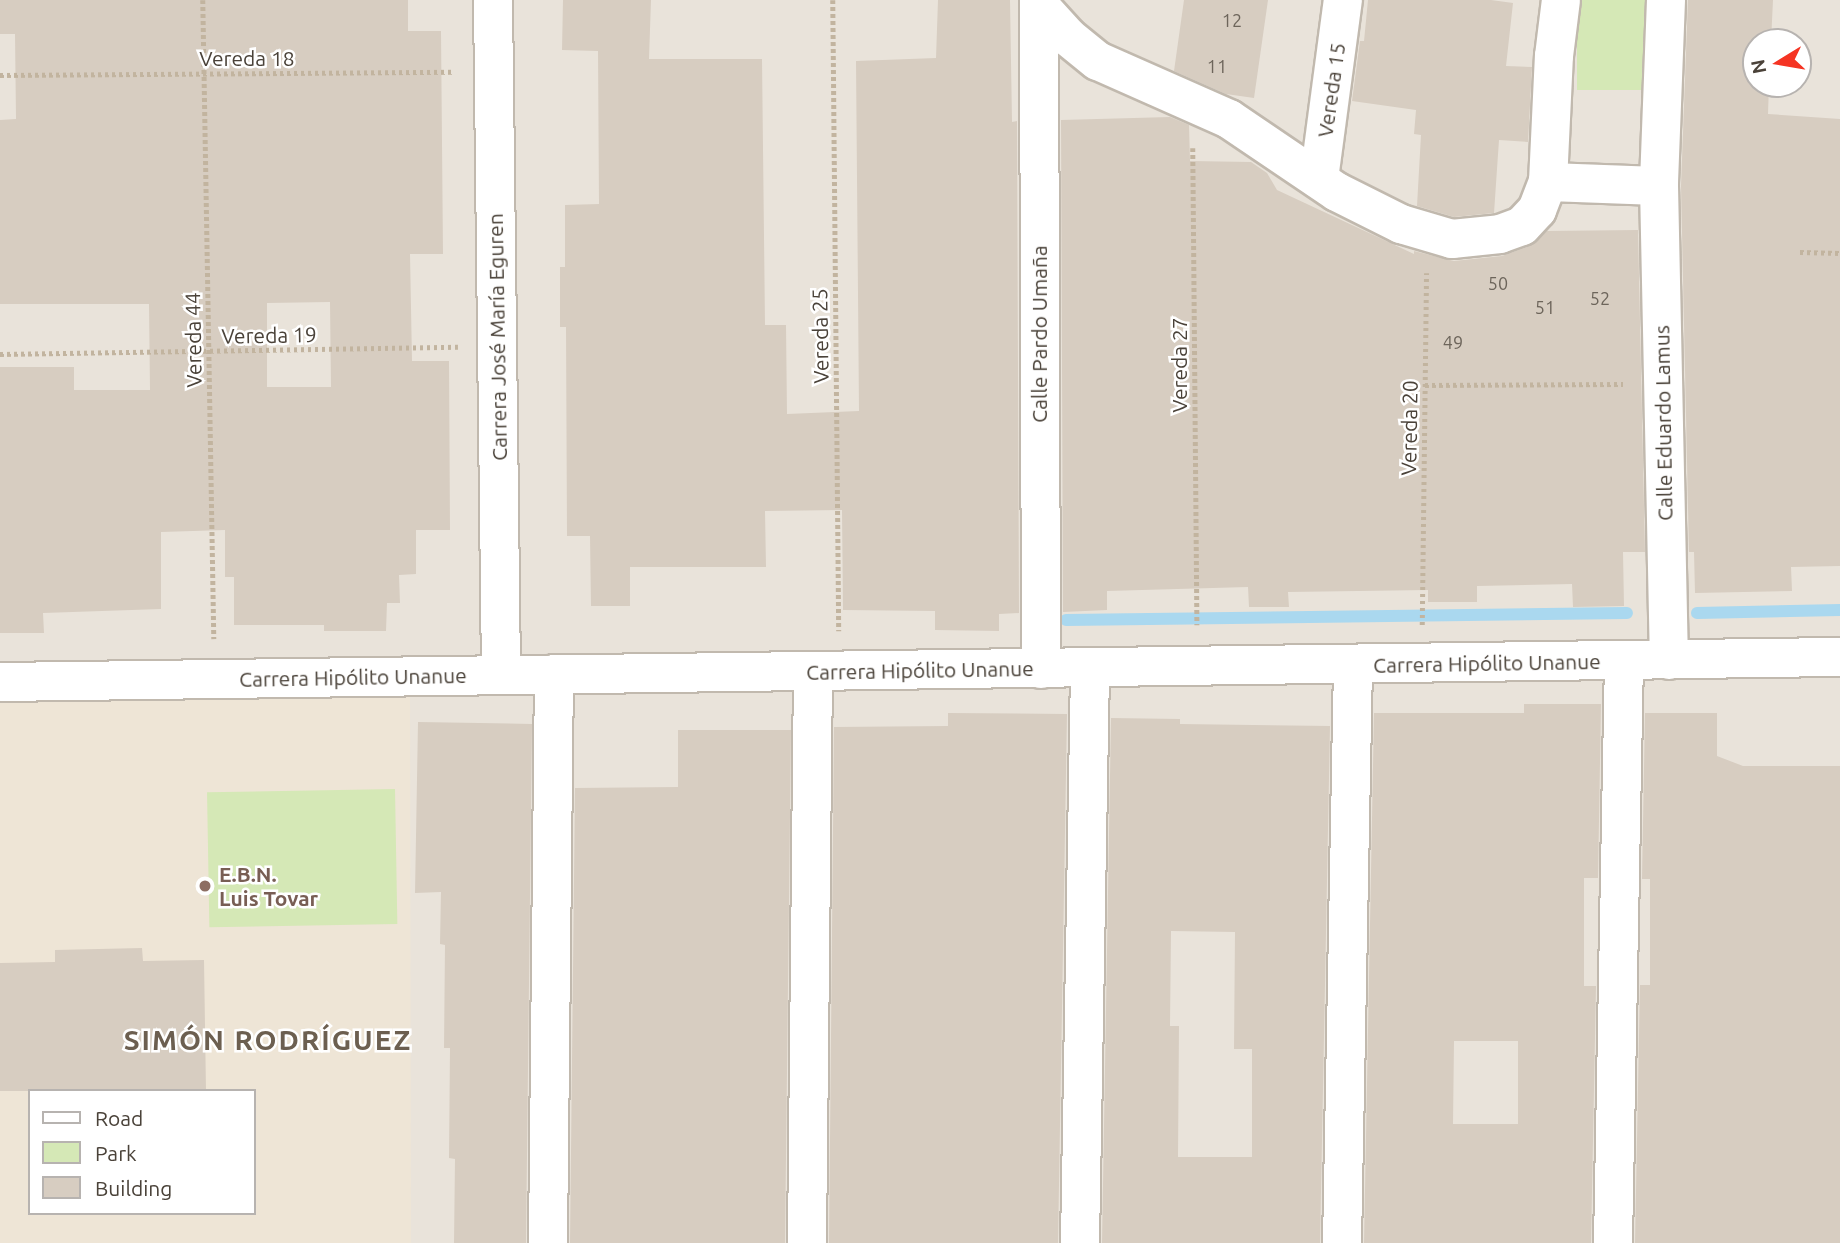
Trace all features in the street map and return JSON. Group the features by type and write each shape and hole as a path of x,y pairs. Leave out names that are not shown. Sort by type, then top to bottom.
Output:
{"street":[{"name":"Carrera José María Eguren","path":"493,0 501,675"},
{"name":"Vereda 15","path":"1319,179 1343,0"},
{"path":"1039,2 1068,37 1098,61 1229,119 1337,192 1401,224 1452,239 1500,234 1522,226 1537,210 1548,181 1553,57 1561,0"},
{"name":"Calle Eduardo Lamus","path":"1666,0 1659,186 1661,383 1669,660"},
{"name":"Calle Pardo Umaña","path":"1039,2 1041,669"},
{"path":"1548,181 1659,186"},
{"name":"Carrera Hipólito Unanue","path":"0,682 1840,657"},
{"path":"1613,1243 1624,661"},
{"path":"1342,1243 1353,665"},
{"path":"1080,1243 1090,668"},
{"path":"807,1243 826,671"},
{"path":"548,1243 554,674"}],"path":[{"name":"Vereda 44","path":"203,0 215,679"},
{"name":"Vereda 25","path":"826,671 833,0"},
{"name":"Vereda 18","path":"0,75 494,71"},
{"name":"Vereda 27","path":"1193,105 1197,626"},
{"name":"Vereda 20","path":"1422,625 1427,232"},
{"path":"1800,252 1840,253"},
{"name":"Vereda 19","path":"0,354 497,346"},
{"path":"1425,385 1661,383"}],"shaded area":[{"path":"0,0 1840,0 1840,1243 0,1243"},
{"name":"E.B.N. Luis Tovar","path":"410,676 411,1243 0,1243 0,682"}],"green space":[{"path":"1577,0 1659,0 1659,90 1577,90"},
{"path":"395,789 397,924 209,927 207,792"}],"building":[{"path":"0,0 408,0 408,31 441,31 443,254 410,254 412,361 449,361 450,530 416,530 416,574 399,575 400,603 387,603 386,631 324,631 324,625 234,625 234,577 225,577 225,530 161,532 161,609 43,613 44,633 0,633 0,367 74,367 74,390 150,390 149,304 0,304 0,120 16,119 15,34 0,34","holes":["330,302 331,387 267,387 267,303"]},
{"path":"563,0 651,0 649,59 762,59 765,325 786,325 787,414 859,411 856,61 936,58 938,0 1010,0 1012,122 1017,121 1019,613 999,614 999,631 935,630 935,611 843,610 842,510 765,511 766,567 630,567 630,606 591,606 590,536 567,536 566,327 560,327 560,267 565,267 565,205 599,204 598,51 562,50"},
{"path":"1184,0 1268,0 1254,98 1226,94 1174,71"},
{"path":"1368,0 1491,0 1513,3 1506,66 1532,67 1528,142 1499,140 1494,213 1454,217 1417,206 1421,135 1414,134 1416,110 1352,101 1360,41 1364,41"},
{"path":"1688,0 1773,0 1772,28 1742,28 1742,98 1769,98 1768,114 1840,119 1840,566 1791,567 1792,591 1695,593 1694,552 1689,552 1681,186"},
{"path":"1170,117 1189,125 1190,161 1251,162 1267,173 1277,190 1414,254 1414,251 1454,261 1502,256 1530,246 1547,231 1638,230 1645,552 1623,552 1624,606 1573,607 1572,584 1477,586 1477,602 1428,602 1428,590 1288,592 1289,607 1249,607 1248,587 1107,591 1107,610 1063,612 1061,120"},
{"path":"1524,704 1601,704 1598,878 1584,878 1584,986 1596,986 1591,1243 1364,1243 1374,713 1524,713","holes":["1454,1041 1518,1041 1518,1124 1453,1124"]},
{"path":"948,713 1067,714 1058,1243 829,1243 834,727 948,726"},
{"path":"1645,713 1717,713 1717,756 1743,766 1840,766 1840,1243 1635,1243 1640,985 1650,985 1650,879 1642,879"},
{"path":"1111,718 1180,719 1180,724 1330,726 1320,1243 1102,1243","holes":["1171,931 1235,932 1234,1049 1252,1049 1252,1157 1178,1157 1179,1026 1170,1026"]},
{"path":"418,722 532,724 526,1243 454,1243 455,1159 449,1158 450,1048 444,1048 445,945 440,944 441,892 415,893"},
{"path":"678,730 791,730 785,1243 570,1243 575,788 678,787"},
{"path":"142,948 143,961 204,960 206,1089 0,1091 0,963 55,962 55,950"}],"waterway":[{"path":"1697,613 1840,610"},
{"path":"1066,620 1627,613"}],"place":[{"name":"E.B.N. Luis Tovar","path":"205,886"}],"district":[{"name":"SIMÓN RODRÍGUEZ","path":"268,1040"}]}
